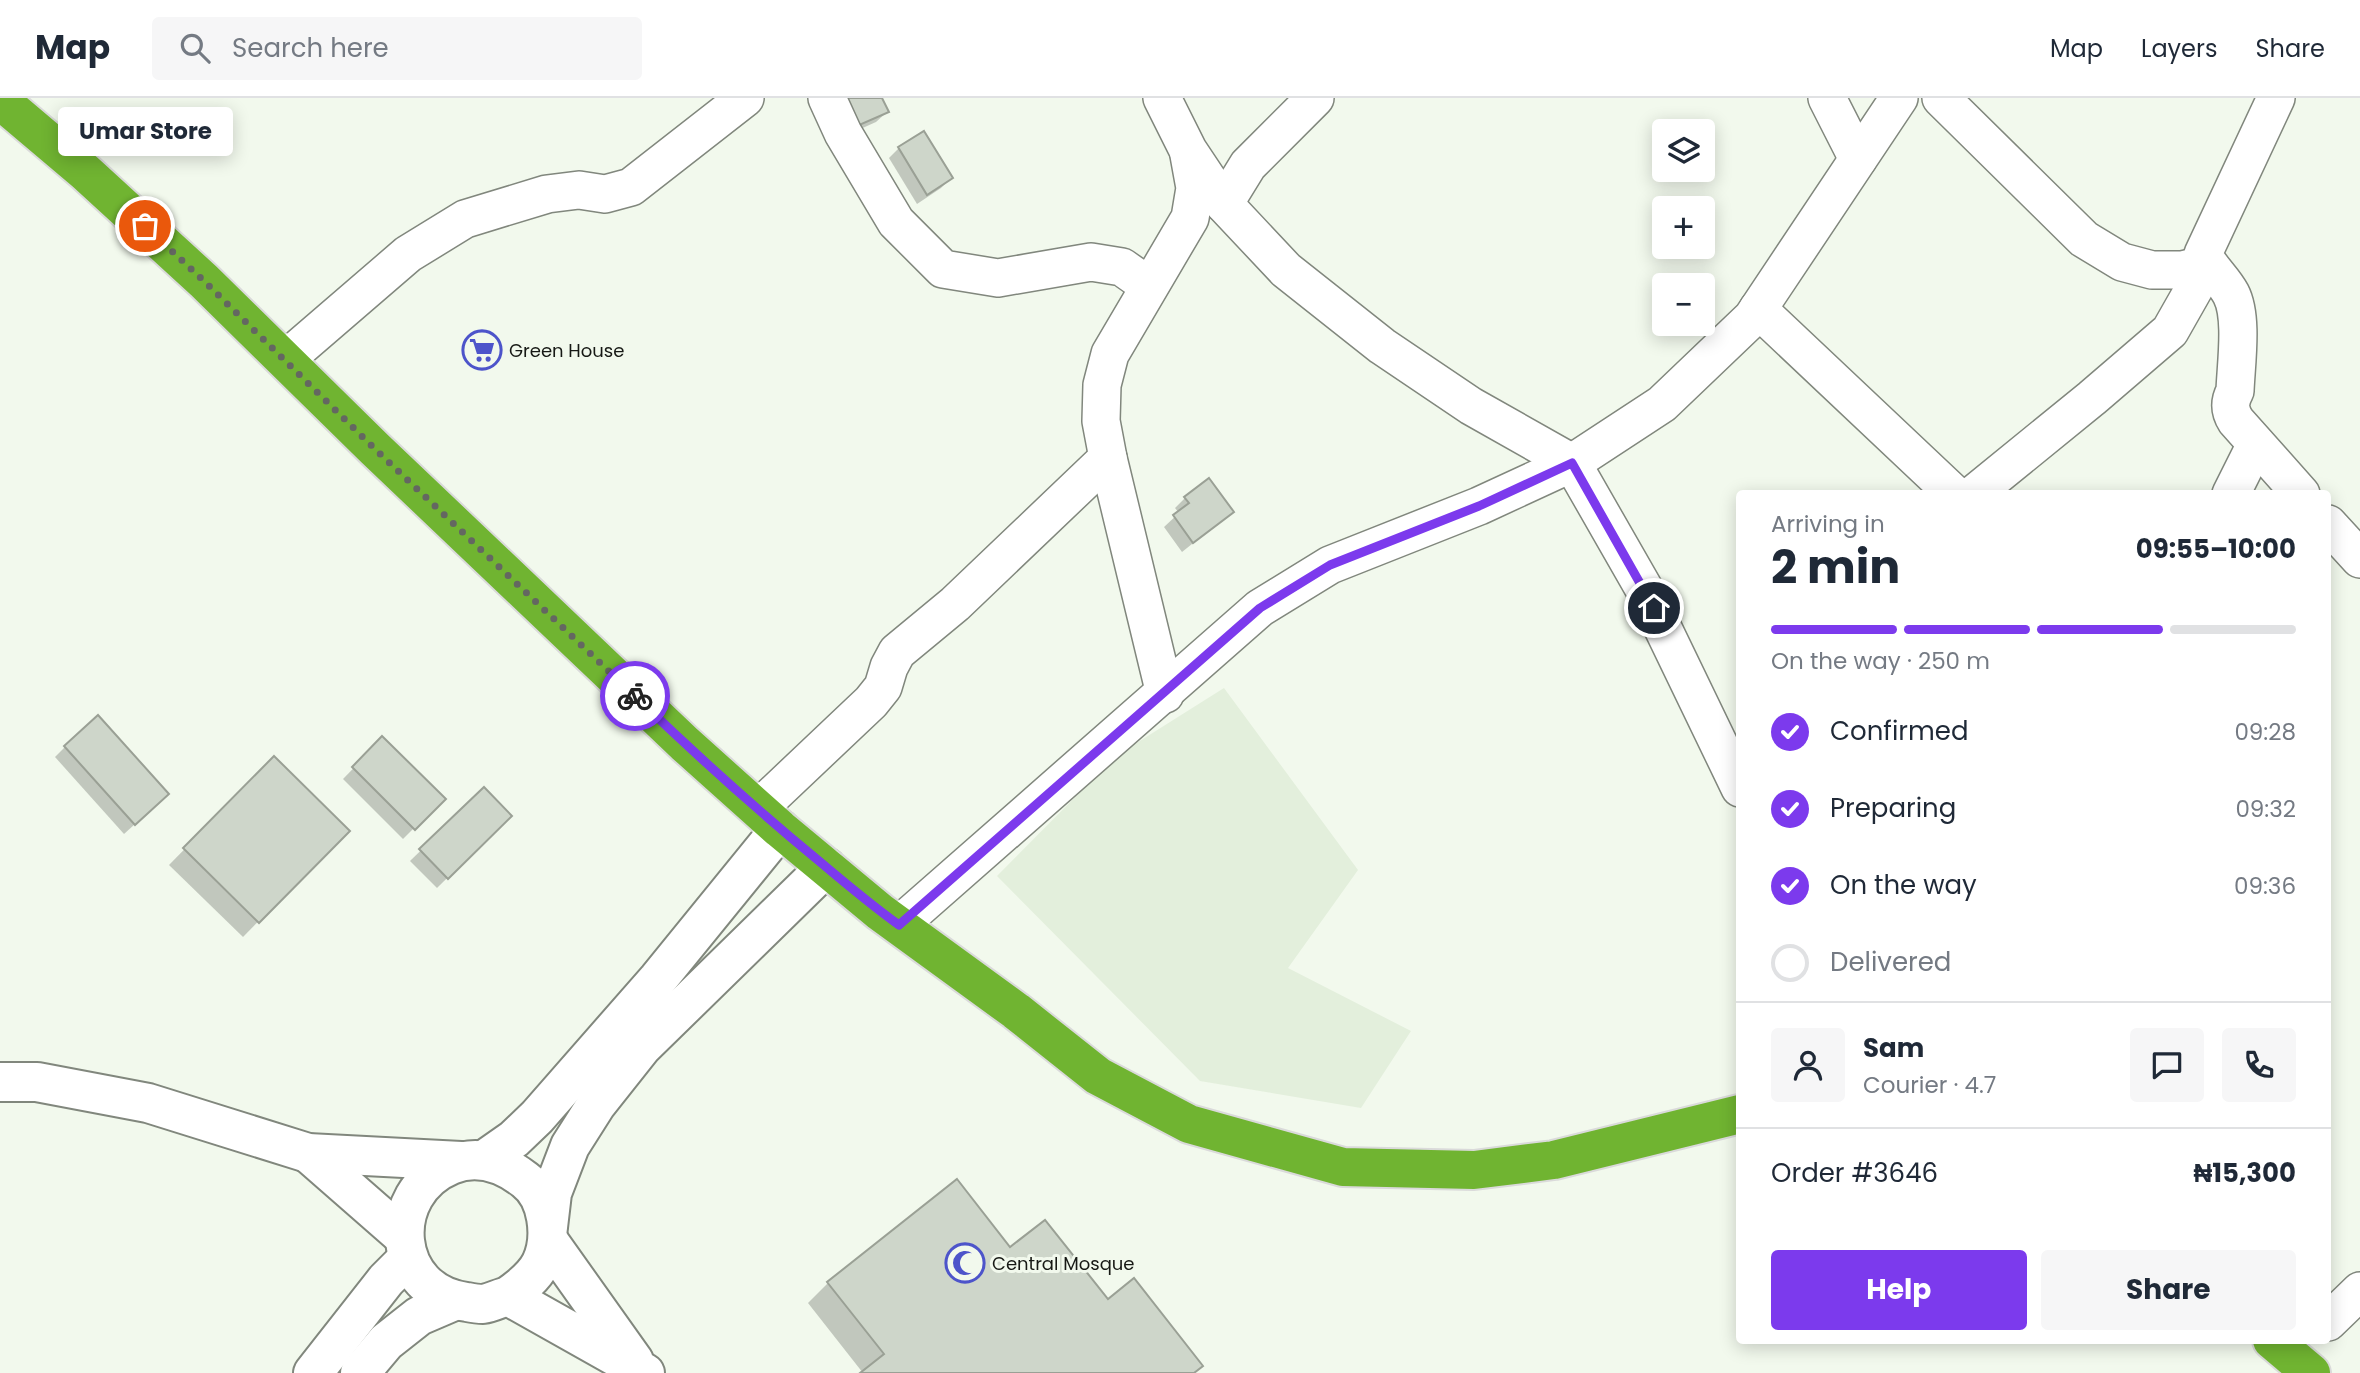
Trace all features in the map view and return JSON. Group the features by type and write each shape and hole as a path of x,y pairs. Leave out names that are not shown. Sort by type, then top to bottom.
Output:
{"highway":[{"path":"0,100 85,172 204,281 676,735 769,819 899,925 1016,1011 1098,1076 1189,1124 1343,1167 1474,1170 1554,1160 1736,1115"}],"main road":[{"path":"313,1373 386,1280 406,1247 407,1211 418,1188 437,1171 472,1161 514,1139 537,1117 658,979 769,819"},
{"path":"308,1153 406,1247 419,1277 435,1292 454,1301 482,1304 508,1296 527,1282 541,1263 548,1235 552,1193 570,1146 596,1105 642,1047 826,867"},
{"path":"0,1082 37,1082 148,1103 308,1153 472,1161 509,1168 529,1183 542,1204 548,1235 642,1371"},
{"path":"508,1296 642,1371"},
{"path":"360,1373 386,1342 419,1316 454,1301"}],"street":[{"path":"285,360 408,254 465,219 547,194 579,190 605,194 631,187 745,98"},
{"path":"827,98 843,132 895,222 943,269 998,278 1091,262 1122,267 1149,286"},
{"path":"1162,98 1188,150 1224,204 1286,270 1382,346 1471,406 1572,463 1643,587 1736,780"},
{"path":"1224,204 1248,165 1315,98"},
{"path":"1826,98 1858,159"},
{"path":"899,925 1260,608 1330,565 1479,506 1572,463 1662,404 1752,318 1899,98"},
{"path":"1941,98 2084,239 2122,262 2152,271 2182,270 2208,264"},
{"path":"2276,98 2203,254 2222,279 2237,309 2235,391 2230,400 2230,412 2297,490"},
{"path":"1165,694 1108,458 1101,421 1102,386 1110,354 1190,218 1195,188 1188,150"},
{"path":"1979,490 2170,331 2208,264"},
{"path":"1758,309 1950,490"},
{"path":"2233,490 2256,444"},
{"path":"769,819 872,702 883,687 897,652 955,604 1108,458"},
{"path":"2331,527 2360,559"},
{"path":"2331,1319 2360,1291"}],"shaded area":[{"path":"1224,688 1358,870 1288,968 1411,1031 1361,1108 1200,1081 997,876 1116,756"}],"building":[{"path":"844,98 882,98 889,112 857,126"},
{"path":"924,131 953,178 927,195 898,147"},
{"path":"1209,478 1234,512 1193,543 1173,515 1189,503 1184,497"},
{"path":"98,715 169,794 135,825 64,746"},
{"path":"382,736 446,799 415,830 352,767"},
{"path":"274,756 350,831 259,923 183,848"},
{"path":"484,787 512,816 448,879 419,849"},
{"name":"Central Mosque","path":"957,1179 1010,1247 1045,1220 1108,1299 1134,1278 1203,1366 1194,1373 860,1373 884,1354 827,1282"}],"way so far":[{"path":"145,226 635,696"}],"place":[{"name":"Umar Store","path":"145,226"},
{"name":"Green House","path":"482,350"},
{"name":"Central Mosque","path":"965,1263"}],"route":[{"path":"635,696 780,829 899,925 1260,608 1330,565 1398,536 1479,506 1572,463 1654,608"}]}
